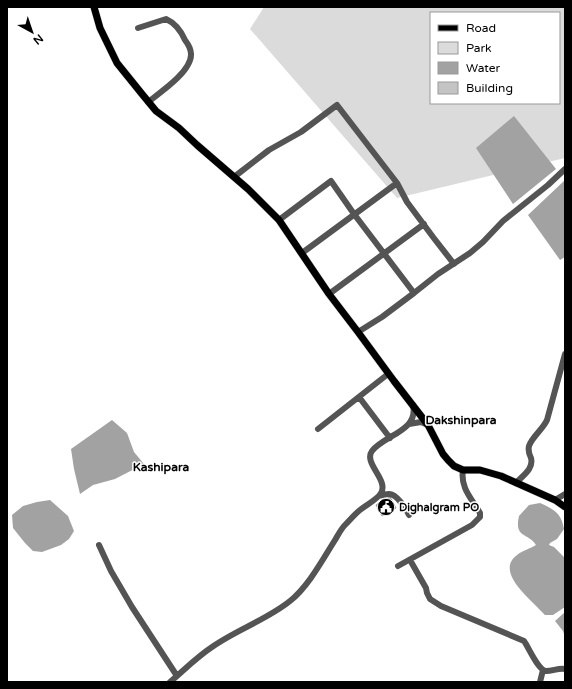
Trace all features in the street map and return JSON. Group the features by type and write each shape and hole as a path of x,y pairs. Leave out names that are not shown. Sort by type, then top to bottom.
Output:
{"main road":[{"path":"94,7 100,28 117,63 156,111 179,128 253,194 279,220 329,294 428,425 443,454 448,460 454,466 464,470 480,470 501,476 555,500 565,507"}],"street":[{"path":"138,28 166,19 172,22 184,37 191,54 190,61 180,76 148,102"},
{"path":"234,177 269,150 301,132 337,106 397,184 407,202 454,264"},
{"path":"358,332 382,317 438,274 470,253 503,221 548,185 565,169"},
{"path":"279,220 331,181 414,293"},
{"path":"302,253 397,184"},
{"path":"329,294 424,224"},
{"path":"516,483 531,466 532,461 528,451 529,447 547,420 565,354"},
{"path":"318,429 388,374"},
{"path":"359,397 390,438"},
{"path":"170,682 211,647 279,609 291,601 301,591 344,526 382,492 382,482 370,459 371,452 409,424 414,413 413,405"},
{"path":"409,424 421,422 428,425"},
{"path":"398,566 472,525 480,517 480,514 465,487 462,477 464,470"},
{"path":"378,497 392,494 399,500 410,515"},
{"path":"555,500 565,494"},
{"path":"99,545 111,571 177,676"},
{"path":"410,560 426,588 430,599 434,602 448,610 524,641 543,670 548,671 565,669"},
{"path":"540,682 543,670"}],"green space":[{"path":"264,7 565,7 565,158 397,198 250,29"}],"water":[{"path":"514,116 556,169 513,204 476,148"},
{"path":"565,180 565,257 560,260 528,215"},
{"path":"112,420 127,433 134,452 144,464 115,479 93,485 80,494 71,449"},
{"path":"50,500 68,516 74,531 69,539 61,545 42,552 33,551 13,528 12,515 23,506"},
{"path":"540,503 550,508 559,516 564,529 557,539 549,545 554,547 565,558 565,607 553,615 545,615 524,593 512,577 510,569 511,562 517,555 536,545 533,541 520,532 518,528 519,516 529,505"},
{"path":"565,612 565,637 563,631 555,621"}],"building":[{"name":"Dighalgram PO","path":"390,497 396,508 382,516 376,505"}],"place":[{"name":"Dighalgram PO","path":"386,507"}],"district":[{"name":"Dakshinpara","path":"461,420"},
{"name":"Kashipara","path":"161,467"}]}
